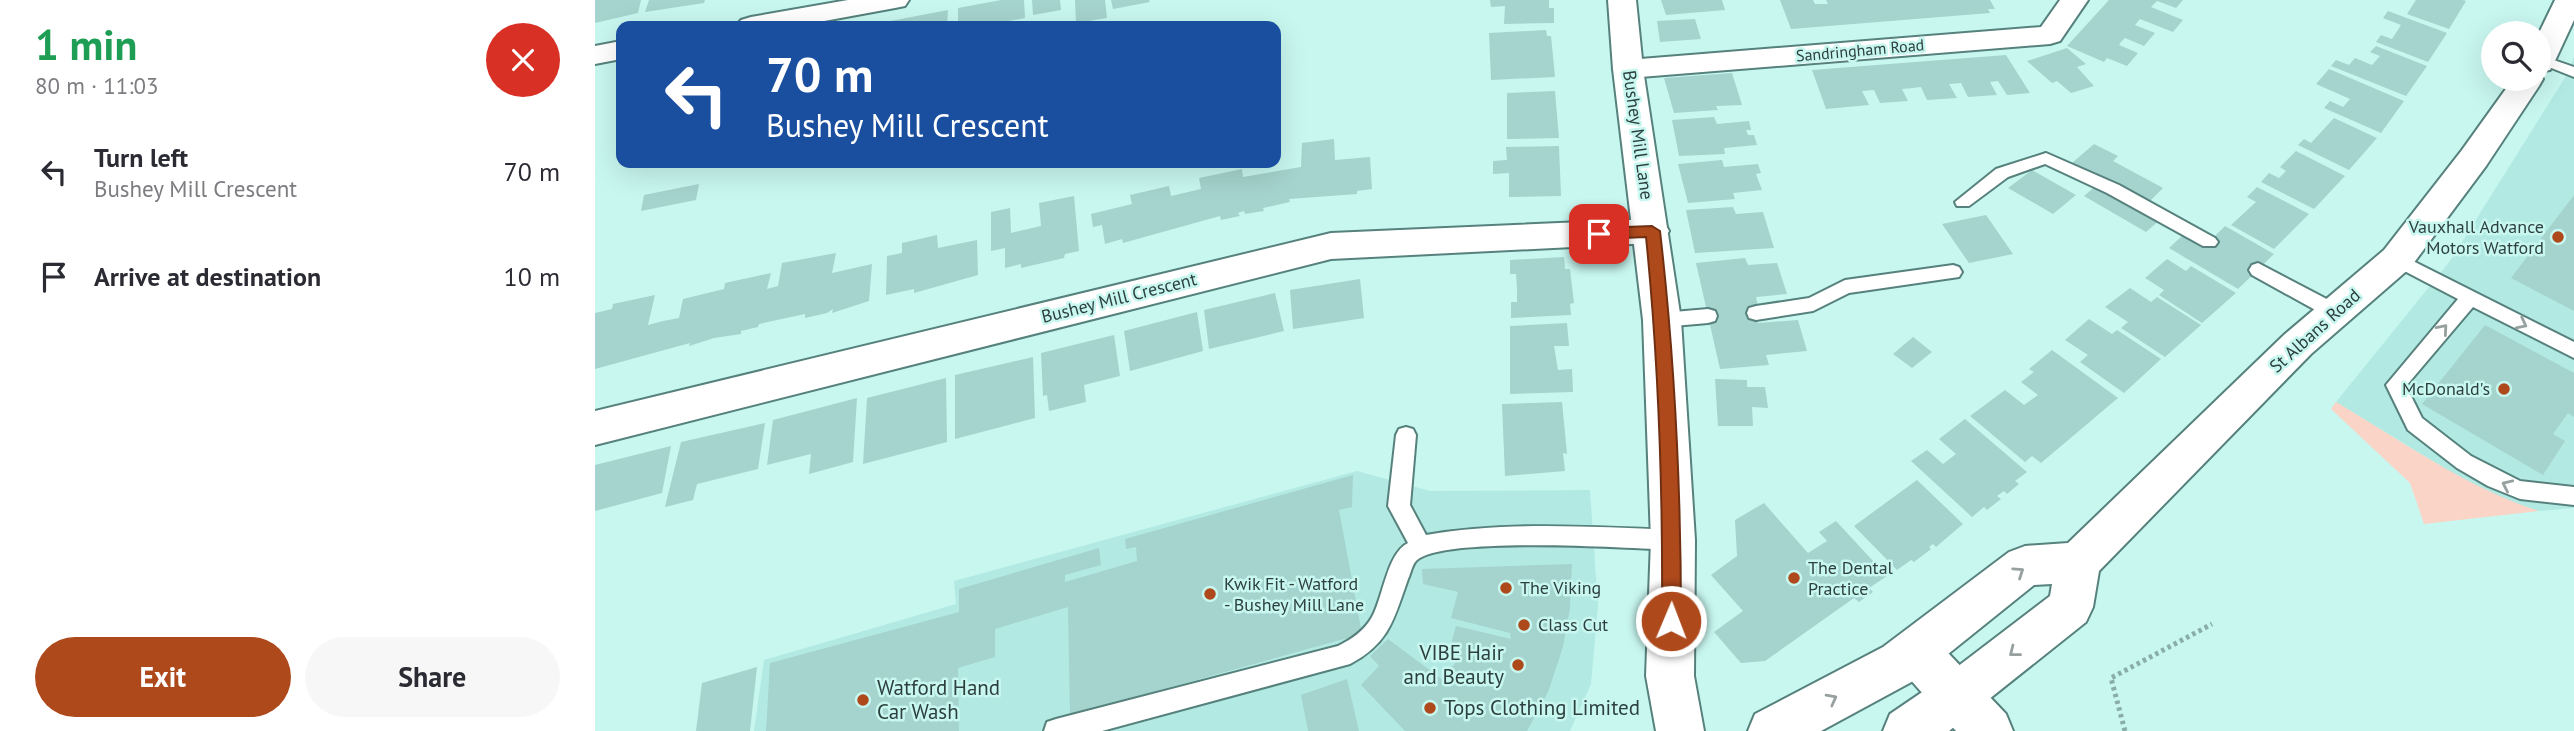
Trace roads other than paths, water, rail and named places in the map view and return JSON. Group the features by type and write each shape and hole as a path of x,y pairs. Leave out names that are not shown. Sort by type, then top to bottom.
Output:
{"street":[{"path":"779,21 895,0"},
{"name":"Bushey Mill Lane","path":"1622,0 1628,69 1662,320 1673,540 1670,676 1679,731"},
{"name":"Sandringham Road","path":"1628,69 2050,35 2074,0"},
{"name":"St Albans Road","path":"2551,38 2569,0"},
{"path":"595,55 616,51"},
{"name":"St Albans Road","path":"2078,562 2298,344 2397,259 2474,158 2520,91"},
{"name":"Bushey Mill Crescent","path":"595,428 1331,246 1652,231"},
{"path":"1772,731 1901,663 2025,566 2078,562 2070,607 1957,697 1907,731"},
{"path":"1916,652 1989,731"}],"lane":[{"path":"2551,69 2574,72"},
{"path":"1963,202 2002,173 2046,158 2113,189 2209,242"},
{"path":"2397,259 2574,351"},
{"path":"2258,270 2335,312"},
{"path":"1756,313 1813,304 1845,287 1953,272"},
{"path":"2470,297 2396,385 2403,402 2415,424 2443,447 2481,472 2518,490 2574,496"},
{"path":"1662,320 1708,316"},
{"path":"1406,435 1399,506 1421,546"},
{"path":"1056,731 1342,656 1362,648 1380,626 1408,554 1421,546 1504,536 1673,540"}],"place":[{"name":"Vauxhall Advance Motors Watford","path":"2558,237"},
{"name":"McDonald's","path":"2504,389"},
{"name":"The Dental Practice","path":"1794,578"},
{"name":"The Viking","path":"1506,588"},
{"name":"Kwik Fit - Watford - Bushey Mill Lane","path":"1210,594"},
{"name":"Class Cut","path":"1524,625"},
{"name":"VIBE Hair and Beauty","path":"1518,665"},
{"name":"Watford Hand Car Wash","path":"863,700"},
{"name":"Tops Clothing Limited","path":"1430,708"}]}
